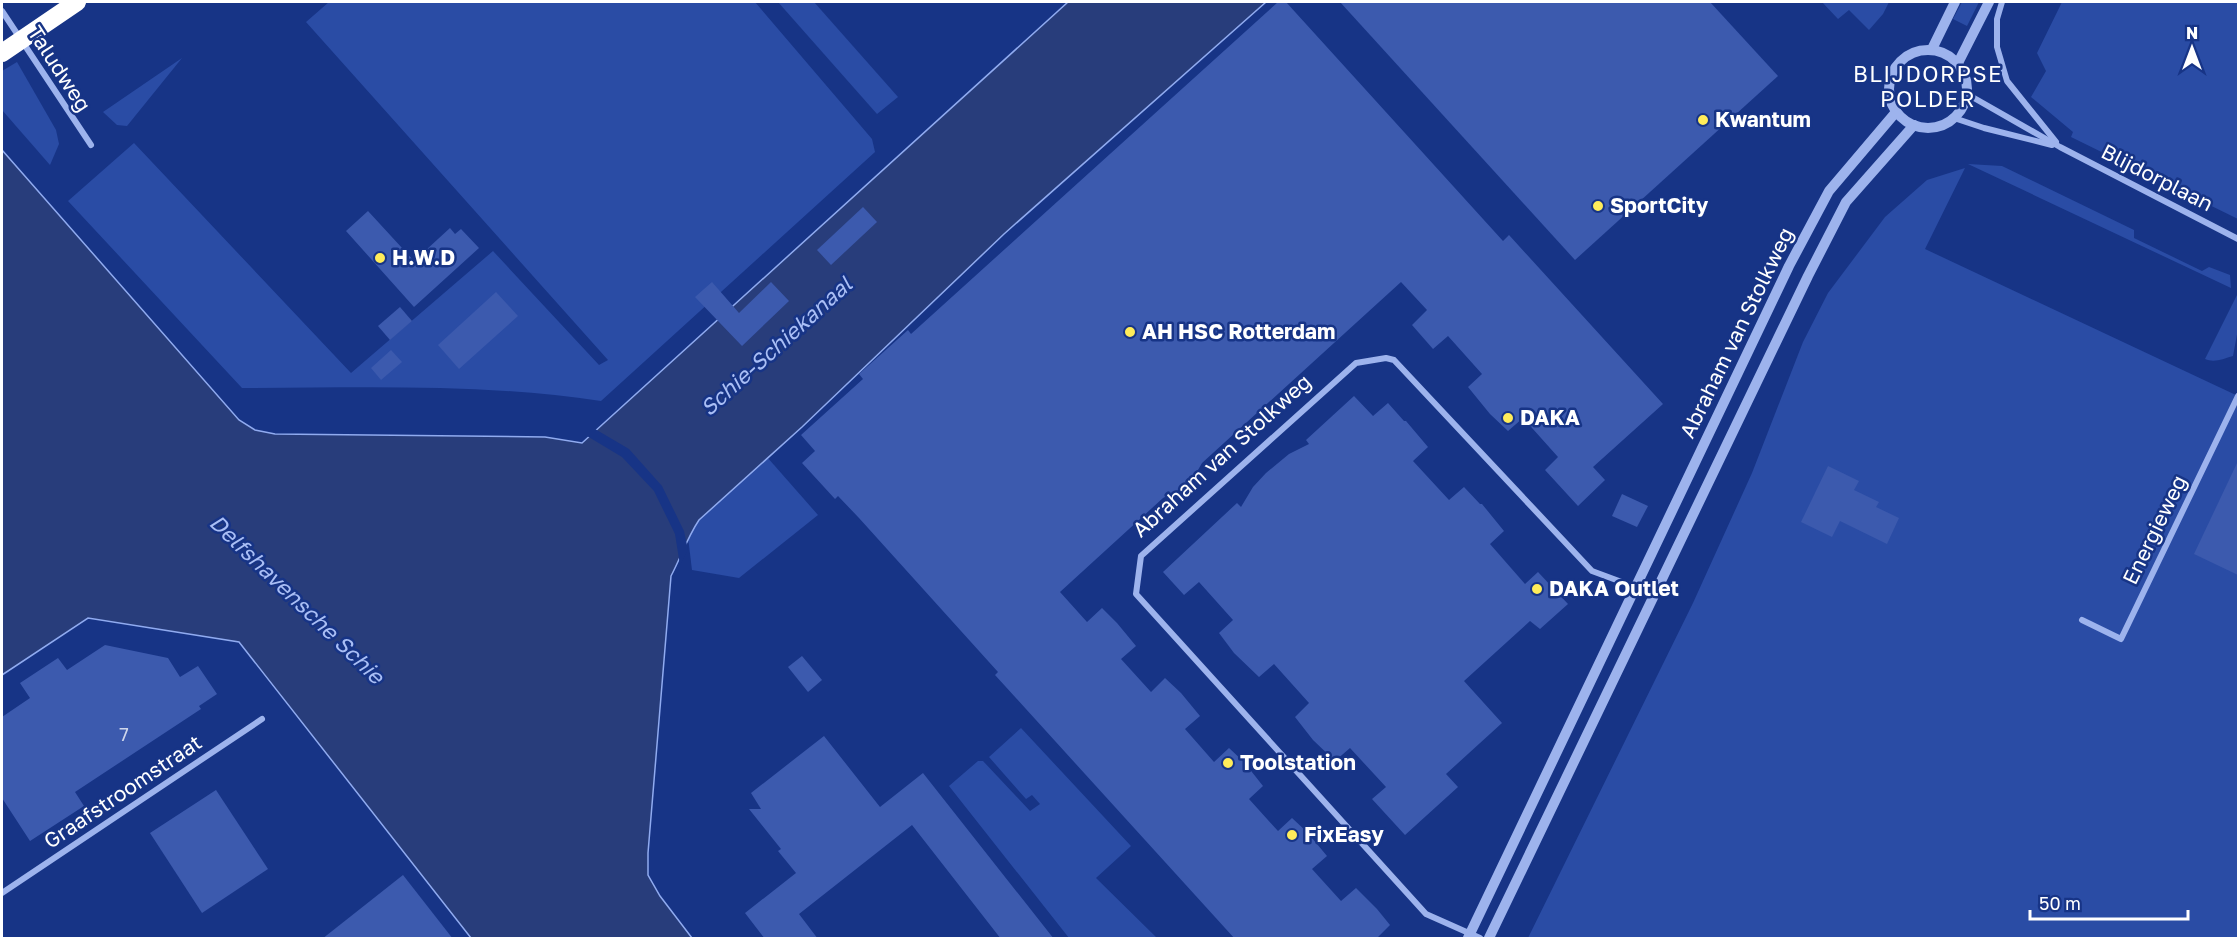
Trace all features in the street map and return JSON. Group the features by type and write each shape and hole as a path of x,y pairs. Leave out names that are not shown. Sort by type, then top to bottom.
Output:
{"highway":[{"path":"2,53 77,2"}],"street":[{"path":"1932,49 1956,2"},
{"path":"1958,63 1989,2"},
{"name":"Blijdorplaan","path":"2002,2 1997,19 1997,46 2007,81 2061,147"},
{"name":"Taludweg","path":"2,11 90,145"},
{"path":"1932,49 1942,52 1958,63 1966,78 1967,94 1965,103 1954,118 1945,124 1924,128 1914,125 1896,112 1889,92 1889,82 1894,68 1911,53 1932,49"},
{"name":"Blijdorplaan","path":"1967,94 2061,147 2238,239"},
{"name":"Abraham van Stolkweg","path":"1654,594 1637,587 1592,570 1394,360 1386,358 1356,363 1141,556 1136,594 1426,914 1472,937 1637,587 1789,266 1828,191 1896,112"},
{"name":"Blijdorplaan","path":"1954,118 1984,128 2061,147"},
{"name":"Abraham van Stolkweg","path":"1489,939 1808,276 1846,202 1914,125"},
{"name":"Energieweg","path":"2082,620 2121,639 2238,396"},
{"name":"Graafstroomstraat","path":"2,893 262,719"}],"shaded area":[{"path":"329,2 755,2 872,139 875,152 601,401 557,395 467,389 242,388 68,201 134,143 351,373 493,251 599,365 608,360 306,22"},
{"path":"778,2 814,2 898,97 877,114"},
{"path":"1822,2 1889,2 1883,14 1869,30 1849,10 1838,19"},
{"path":"1962,2 1979,2 1967,26 1953,19"},
{"path":"2062,2 2238,2 2238,219 2071,137 2073,132 2031,97 2046,71 2037,53"},
{"path":"182,58 127,126 117,125 103,112"},
{"path":"17,62 56,130 59,144 50,165 2,110 2,71"},
{"path":"1968,164 2002,166 2134,230 2134,238 2202,271 2209,267 2230,275 2231,288"},
{"path":"1965,168 1925,249 2238,396 2238,938 1528,938 1693,603 1752,473 1803,342 1828,293 1885,217 1927,180"},
{"path":"2238,293 2238,329 2233,356 2215,361 2205,359"},
{"path":"767,457 818,515 739,578 692,570 688,537 699,520"},
{"path":"1021,728 1131,846 1096,878 1157,938 1069,938 949,786 978,761 983,761 1030,811 1040,804 1032,795 1026,799 989,757"}],"water":[{"path":"1068,2 1266,2 1004,234 802,427 699,520 671,576 648,853 648,875 660,896 692,938 471,938 239,642 88,618 2,675 2,150 239,420 255,430 275,434 545,437 582,443"}],"pier":[{"path":"595,429 629,449 662,486 684,531 688,550 680,565 675,534 654,491 622,457 587,436"}],"building":[{"name":"AH HSC Rotterdam","path":"1278,2 1286,2 1503,241 1509,235 1663,404 1593,467 1605,480 1578,506 1545,470 1558,457 1523,418 1508,431 1490,414 1468,387 1482,374 1448,336 1433,349 1412,325 1427,310 1401,282 1202,463 1190,484 1163,498 1060,592 1087,622 1102,608 1117,623 1136,646 1121,659 1151,692 1165,678 1181,693 1200,716 1185,729 1214,762 1229,748 1244,762 1263,786 1249,799 1278,831 1292,818 1307,832 1327,856 1312,869 1341,901 1356,888 1390,925 1376,939 1235,939 995,675 998,672 859,518 838,496 835,499 802,463 815,451 801,435 863,379 859,374 908,330 911,334"},
{"path":"1340,2 1710,2 1778,76 1575,260"},
{"path":"863,207 877,222 831,265 817,250"},
{"path":"368,211 414,261 450,228 455,234 461,229 479,248 414,307 346,231"},
{"path":"712,282 739,313 771,282 789,301 742,346 695,297"},
{"path":"496,292 518,316 459,369 438,345"},
{"path":"400,307 412,321 390,340 378,326"},
{"path":"391,350 402,362 381,380 371,368"},
{"path":"1354,396 1373,416 1388,403 1428,447 1413,461 1449,500 1464,487 1482,504 1504,531 1490,544 1525,584 1538,572 1568,604 1540,629 1530,621 1464,681 1502,723 1446,774 1458,787 1405,835 1372,799 1386,787 1350,748 1335,761 1313,740 1295,717 1309,703 1274,664 1259,677 1234,653 1219,633 1233,620 1199,582 1184,595 1163,572 1237,503 1241,507 1253,487 1266,473 1289,454 1309,444 1306,440"},
{"path":"2238,461 2238,575 2194,554"},
{"path":"1828,466 1859,481 1854,490 1879,502 1876,507 1899,518 1887,544 1840,521 1832,537 1801,522"},
{"path":"1622,494 1648,506 1637,527 1612,516"},
{"path":"105,645 168,658 180,677 198,666 217,694 199,706 201,709 75,792 84,806 30,841 2,798 2,717 30,698 20,683 58,658 67,670"},
{"path":"802,656 822,680 808,692 788,667"},
{"path":"824,736 880,807 923,773 1054,939 1001,939 912,825 799,914 818,939 765,939 745,913 796,873 778,851 781,849 749,809 761,809 751,793"},
{"path":"216,790 268,869 202,913 150,833"},
{"path":"403,875 453,939 322,939"}],"place":[{"name":"Kwantum","path":"1703,120"},
{"name":"SportCity","path":"1598,206"},
{"name":"H.W.D","path":"380,258"},
{"name":"AH HSC Rotterdam","path":"1130,332"},
{"name":"DAKA","path":"1508,418"},
{"name":"DAKA Outlet","path":"1537,589"},
{"name":"Toolstation","path":"1228,763"},
{"name":"FixEasy","path":"1292,835"}],"district":[{"name":"BLIJDORPSE POLDER","path":"1928,86"}],"water label":[{"name":"Schie-Schiekanaal","path":"776,346"},
{"name":"Delfshavensche Schie","path":"297,599"}]}
